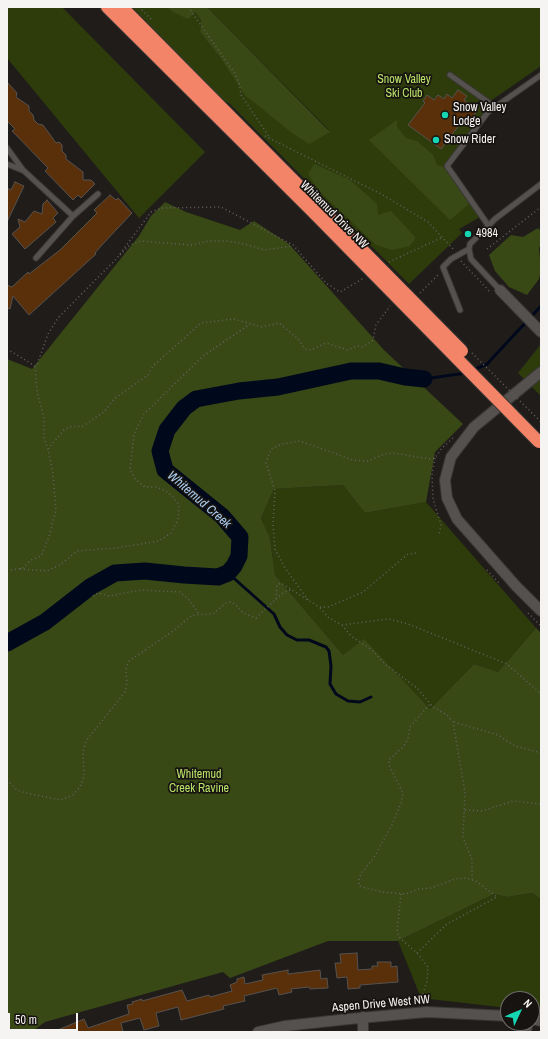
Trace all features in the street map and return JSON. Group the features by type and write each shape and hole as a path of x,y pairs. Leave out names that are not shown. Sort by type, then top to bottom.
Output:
{"highway":[{"name":"Whitemud Drive NW","path":"107,7 318,211"},
{"name":"Whitemud Drive NW","path":"122,7 540,439"}],"street":[{"path":"497,293 541,332"},
{"path":"541,372 474,427 451,457 445,480 447,498 457,519 516,586 541,611"},
{"name":"Aspen Drive West NW","path":"258,1032 285,1026 363,1017 427,1012 500,1016"},
{"path":"363,1017 363,1032"}],"lane":[{"path":"450,75 495,107"},
{"path":"488,225 447,166 488,112 541,75"},
{"path":"7,148 23,170 72,216"},
{"path":"7,164 23,170"},
{"path":"497,293 471,259 469,250 470,244 488,225 541,184"},
{"path":"36,258 72,216 98,194"},
{"path":"460,310 443,267 451,259 469,250"}],"path":[{"path":"188,7 234,72 239,82 241,96 270,138"},
{"path":"262,134 381,194 428,222 449,244 457,256 497,293"},
{"path":"117,258 151,212 162,208 221,207 294,246 326,283 340,292 366,276"},
{"path":"486,249 541,207"},
{"path":"386,264 399,256 443,237"},
{"path":"20,569 31,560 41,556 56,510 48,449 44,439 44,418 37,392 35,366 37,365 54,323 130,245 141,241 192,244 209,241 228,241 264,250 294,246"},
{"path":"419,294 444,269"},
{"path":"48,449 64,430 69,427 86,424 91,419 104,412 114,399 148,375 153,366 166,356 201,323 234,319 262,327 274,324 283,325 292,336 298,339 301,345 308,350 315,349 326,343 348,350 357,346 364,347 373,340 376,325 393,302"},
{"path":"7,571 20,569 47,571 60,565 77,551 116,548 159,541 171,532 178,520 179,505 166,491 156,487 145,487 135,479 130,469 134,434 144,414 199,360 250,324"},
{"path":"7,349 35,366"},
{"path":"506,391 512,386"},
{"path":"440,534 441,525 433,499 432,473 435,458 453,437"},
{"path":"309,602 285,568 276,550 273,524 275,491 266,463 271,449 282,444 300,441 358,461 368,461 384,454 393,453 426,459 435,458"},
{"path":"319,607 340,602 363,592 408,554 417,553"},
{"path":"275,600 277,585 279,583 284,584 309,602 319,607 329,618 342,626 351,636 372,650 386,665 417,688 430,704 453,722 498,735 515,746 541,754"},
{"path":"93,596 98,593 109,596 141,590 180,592 190,601 199,614"},
{"path":"7,780 18,790 26,793 61,800 73,795 80,787 84,776 83,752 86,741 125,692 127,682 126,669 129,661 173,631 189,616 213,614 222,606 230,602 235,604 243,613 253,618 257,617 284,592 292,590"},
{"path":"342,626 388,619 408,624 505,664 522,675 541,694"},
{"path":"417,953 447,924 497,897 472,879 460,877 431,888 418,889 401,894 365,889 359,886 359,880 362,872 373,859 392,825 401,803 403,793 389,765 389,760 403,747 408,739 410,727 430,704"},
{"path":"453,722 463,777 465,810 463,837 472,860 472,879"},
{"path":"465,810 482,811 513,801 541,804"},
{"path":"401,894 397,932 400,938 417,953 428,967 427,981 423,994 427,1012"}],"green space":[{"path":"7,7 62,7 205,152 139,218 7,58"},
{"name":"Snow Valley Ski Club","path":"132,7 167,7 171,11 195,12 201,20 200,32 222,60 330,131 207,7 541,7 541,66 492,100 446,166 480,217 459,229 462,233 409,284 230,104 219,98","holes":["378,215 416,238 410,246"]},
{"path":"167,7 207,7 330,132 309,144 292,133 245,95 222,60 200,32 201,20 195,12 188,19 171,11"},
{"path":"397,120 397,127 406,138 417,141 433,155 437,165 444,167 469,204 450,220 369,140"},
{"path":"314,164 350,180 377,204 378,215 391,211 416,238 410,246 392,250 376,245 319,191 308,174"},
{"name":"Whitemud Creek Ravine","path":"165,202 186,212 240,230 254,221 289,244 384,350 463,424 435,452 426,502 365,513 343,485 274,489 261,518 270,538 275,575 343,655 364,639 430,709 474,664 498,672 536,628 541,633 541,899 532,893 507,897 494,894 398,941 328,941 230,978 223,972 45,1022 31,1032 12,1032 7,1019 7,359 32,369 139,236 151,216"},
{"path":"538,228 541,231 541,244 539,248 541,270 539,279 527,295 509,287 495,271 489,255 511,235 523,237"},
{"path":"541,344 541,396 518,373"},
{"path":"343,485 365,513 426,502 536,628 498,672 474,664 430,709 364,640 343,655 275,575 270,538 261,518 274,489"},
{"path":"532,893 541,899 541,1012 540,991 500,991 500,1007 421,998 398,941 494,894 507,897"}],"building":[{"path":"7,82 17,93 16,97 29,106 29,111 33,115 34,120 38,124 43,125 56,143 59,142 62,145 62,151 66,155 66,159 83,172 83,180 91,180 95,184 81,198 78,195 73,200 45,171 48,168 12,131 15,129 7,121"},
{"name":"Snow Valley Lodge","path":"458,90 467,96 464,100 478,110 468,123 463,120 441,149 408,125 425,103 423,101 427,95 434,100 438,95 444,99 447,94 452,98"},
{"path":"15,182 24,186 7,222 7,188 11,190"},
{"path":"110,195 116,200 118,198 132,213 101,246 95,253 96,254 29,315 13,296 10,309 7,308 7,285 12,287 28,272 29,274 60,250 97,213 94,210"},
{"path":"47,200 58,213 53,218 56,222 25,249 12,234 20,227 18,219 25,222 34,211 42,214 43,204"},
{"path":"357,953 358,970 372,969 372,966 378,966 377,962 391,962 391,967 397,966 398,982 360,985 360,988 348,989 347,977 337,978 335,963 341,963 340,954"},
{"path":"288,970 288,974 320,970 321,979 327,978 328,988 310,989 309,987 291,989 292,992 279,995 277,988 244,996 245,1001 223,1006 224,1009 181,1020 178,1007 156,1013 159,1026 144,1030 140,1018 121,1023 123,1032 53,1032 84,1019 88,1028 129,1014 127,1005 133,1004 132,1002 142,999 142,1001 182,990 187,1001 209,995 210,997 232,991 230,985 237,982 237,979 244,977 245,984 263,980 262,975"}],"waterway":[{"name":"Whitemud Creek","path":"473,370 487,364 541,306"},
{"name":"Whitemud Creek","path":"7,643 45,622 90,587 115,573 145,571 218,577 228,573 234,566 239,556 240,537 222,516 165,470 160,451 167,430 184,408 196,399 239,391 278,387 351,371 379,371 405,377 424,379"},
{"name":"Whitemud Creek","path":"424,379 466,373"},
{"path":"228,573 274,614 280,627 287,635 297,640 309,640 326,647 329,651 331,666 330,684 336,694 348,701 360,702 371,697"}],"place":[{"name":"Snow Valley Lodge","path":"445,115"},
{"name":"Snow Rider","path":"436,140"},
{"name":"4984","path":"468,234"}]}
